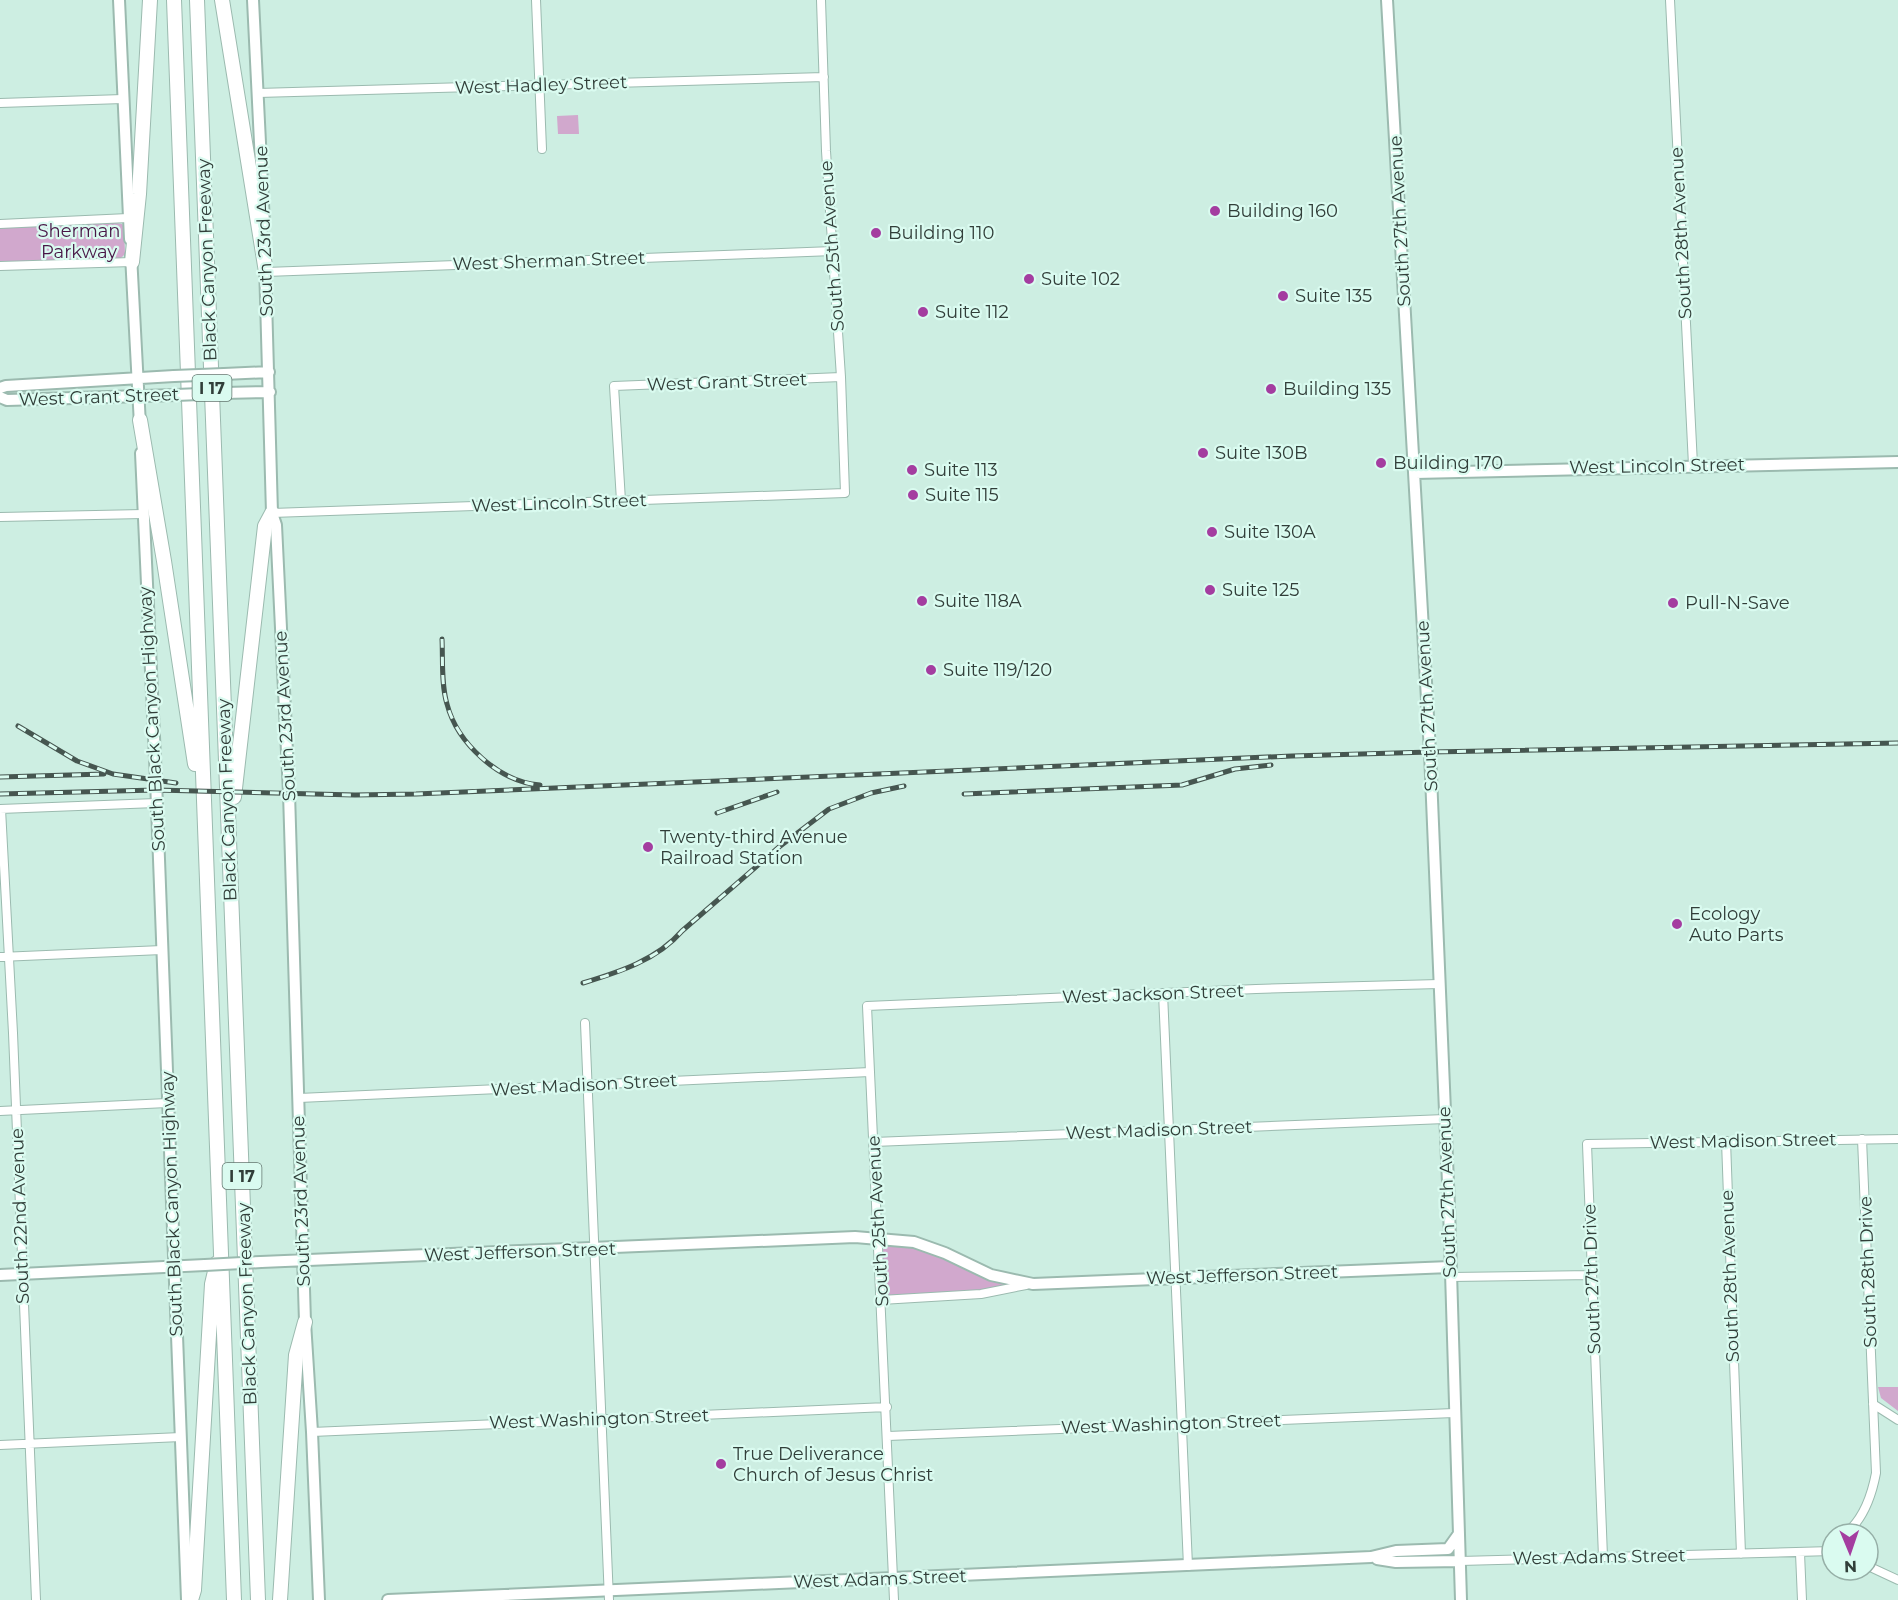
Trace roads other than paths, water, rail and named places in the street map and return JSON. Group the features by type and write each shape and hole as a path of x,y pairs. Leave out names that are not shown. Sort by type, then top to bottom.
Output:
{"highway":[{"path":"132,262 139,194 150,0"},
{"name":"Black Canyon Freeway","path":"174,0 234,1600"},
{"name":"Black Canyon Freeway","path":"197,0 258,1600"},
{"path":"222,0 266,272"},
{"path":"140,420 205,832"},
{"path":"229,850 265,526 272,513"},
{"path":"189,1600 194,1590 212,1284 222,1243"},
{"path":"279,1600 296,1355 305,1322"}],"main road":[{"name":"South Black Canyon Highway","path":"119,0 128,218 140,420 142,514 189,1600"},
{"name":"South 23rd Avenue","path":"253,0 266,272 272,513 276,525 289,781 305,1322 319,1600"},
{"name":"South 27th Avenue","path":"1387,0 1415,473 1439,984 1461,1600"},
{"name":"West Grant Street","path":"0,388 136,377 269,372"},
{"name":"West Grant Street","path":"0,397 7,400 270,392"},
{"name":"West Lincoln Street","path":"1415,473 1898,462"},
{"name":"West Jefferson Street","path":"0,1275 303,1260 855,1238 914,1242 945,1253 991,1275 1033,1284 1176,1278 1451,1272"},
{"name":"West Adams Street","path":"388,1600 609,1595 894,1578 1371,1557 1396,1551 1448,1549 1458,1535"},
{"name":"West Adams Street","path":"1371,1557 1396,1562 1460,1561"}],"street":[{"path":"536,0 542,149"},
{"name":"South 25th Avenue","path":"821,0 845,493"},
{"name":"South 28th Avenue","path":"1670,0 1693,465"},
{"name":"West Hadley Street","path":"258,93 824,77"},
{"path":"0,103 123,99"},
{"path":"0,224 128,218"},
{"name":"West Sherman Street","path":"266,272 833,251"},
{"path":"0,266 132,262"},
{"name":"West Grant Street","path":"621,501 614,386 841,377"},
{"name":"West Lincoln Street","path":"272,513 845,493"},
{"path":"0,517 142,514"},
{"path":"0,809 156,803"},
{"name":"South 22nd Avenue","path":"0,809 16,1110 36,1600"},
{"path":"0,957 162,950"},
{"name":"West Jackson Street","path":"867,1006 1439,984"},
{"path":"1163,993 1188,1566"},
{"name":"South 25th Avenue","path":"867,1006 894,1600"},
{"path":"585,1023 609,1595"},
{"name":"West Madison Street","path":"298,1098 870,1072"},
{"path":"0,1111 167,1103"},
{"name":"West Madison Street","path":"874,1142 1445,1119"},
{"name":"West Madison Street","path":"1587,1144 1898,1138"},
{"name":"South 28th Drive","path":"1856,1522 1872,1491 1876,1473 1862,1139"},
{"name":"South 28th Avenue","path":"1726,1141 1741,1554"},
{"name":"South 27th Drive","path":"1587,1144 1603,1557"},
{"name":"West Jefferson Street","path":"1451,1272 1592,1275"},
{"name":"West Jefferson Street","path":"881,1300 981,1294 1033,1284"},
{"path":"1873,1404 1898,1420"},
{"name":"West Washington Street","path":"312,1432 886,1407"},
{"name":"West Washington Street","path":"888,1436 1454,1413"},
{"path":"0,1445 181,1437"},
{"name":"West Adams Street","path":"1460,1561 1800,1553 1820,1550"},
{"path":"1800,1553 1802,1600"},
{"path":"1880,1572 1898,1580"}],"railway":[{"path":"442,639 445,696 452,719 460,733 470,746 495,768 510,777 540,785"},
{"path":"18,726 77,761 113,774 176,783"},
{"path":"0,794 156,790 355,795 416,794 1292,756 1898,743"},
{"path":"964,794 1182,785 1235,769 1271,765"},
{"path":"0,777 104,774"},
{"path":"583,983 637,964 661,950 779,847 829,809 871,793 904,786"},
{"path":"717,813 777,792"}],"place":[{"name":"Building 160","path":"1215,211"},
{"name":"Building 110","path":"876,233"},
{"name":"Suite 102","path":"1029,279"},
{"name":"Suite 135","path":"1283,296"},
{"name":"Suite 112","path":"923,312"},
{"name":"Building 135","path":"1271,389"},
{"name":"Suite 130B","path":"1203,453"},
{"name":"Building 170","path":"1381,463"},
{"name":"Suite 113","path":"912,470"},
{"name":"Suite 115","path":"913,495"},
{"name":"Suite 130A","path":"1212,532"},
{"name":"Suite 125","path":"1210,590"},
{"name":"Suite 118A","path":"922,601"},
{"name":"Pull-N-Save","path":"1673,603"},
{"name":"Suite 119/120","path":"931,670"},
{"name":"Twenty-third Avenue Railroad Station","path":"648,847"},
{"name":"Ecology Auto Parts","path":"1677,924"},
{"name":"True Deliverance Church of Jesus Christ","path":"721,1464"}],"park label":[{"name":"Sherman Parkway","path":"79,241"}]}
